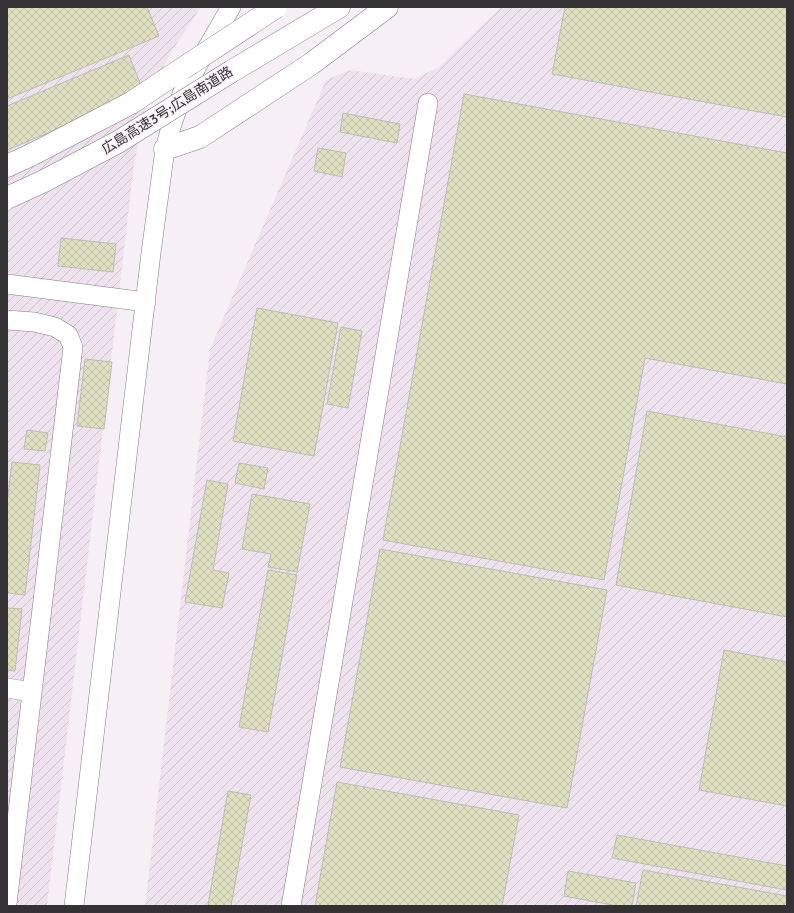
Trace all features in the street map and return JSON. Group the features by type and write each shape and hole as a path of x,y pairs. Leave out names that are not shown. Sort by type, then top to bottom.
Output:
{"highway":[{"path":"182,69 257,7"},
{"name":"広島高速3号;広島南道路","path":"7,166 131,103 276,7"},
{"name":"広島高速3号;広島南道路","path":"7,198 44,181 118,142 232,71 318,7"},
{"path":"232,71 338,7"},
{"path":"165,149 200,137 311,64 387,7"}],"street":[{"path":"74,906 165,149 182,94 231,7"},
{"path":"291,906 428,103"},
{"path":"7,284 146,302"},
{"path":"7,320 34,322 55,327 68,335 73,347 7,904"},
{"path":"7,688 32,692"}],"shaded area":[{"path":"7,7 201,7 175,46 153,86 142,124 134,165 47,906 7,906"},
{"path":"501,7 787,7 787,906 145,906 210,349 326,80 350,70 414,79 439,67"}],"building":[{"path":"7,7 147,7 159,36 7,99"},
{"path":"565,7 787,7 787,117 552,74"},
{"path":"129,55 144,93 7,150 7,106"},
{"path":"464,94 787,153 787,384 645,358 604,580 383,540"},
{"path":"343,113 400,124 397,143 340,132"},
{"path":"318,148 346,153 342,177 314,171"},
{"path":"61,238 116,244 113,272 58,266"},
{"path":"257,308 338,323 314,456 233,441"},
{"path":"341,327 362,331 348,408 327,404"},
{"path":"85,359 112,362 104,429 77,426"},
{"path":"647,411 787,437 787,617 616,585"},
{"path":"27,430 48,433 45,451 24,449"},
{"path":"12,462 40,465 25,595 7,593 7,503"},
{"path":"239,463 268,468 264,489 235,483"},
{"path":"207,480 228,484 213,570 229,573 222,608 185,602"},
{"path":"252,494 310,504 297,572 268,567 271,554 242,549"},
{"path":"380,549 607,590 567,808 340,767"},
{"path":"268,570 297,575 268,732 239,727"},
{"path":"7,608 22,609 15,671 7,670"},
{"path":"724,650 787,662 787,806 699,790"},
{"path":"337,782 519,815 502,906 315,906"},
{"path":"228,791 251,795 231,906 208,905"},
{"path":"617,835 787,866 787,890 612,858"},
{"path":"643,870 787,896 787,906 636,906"},
{"path":"568,871 636,883 632,906 618,906 564,896"}]}
